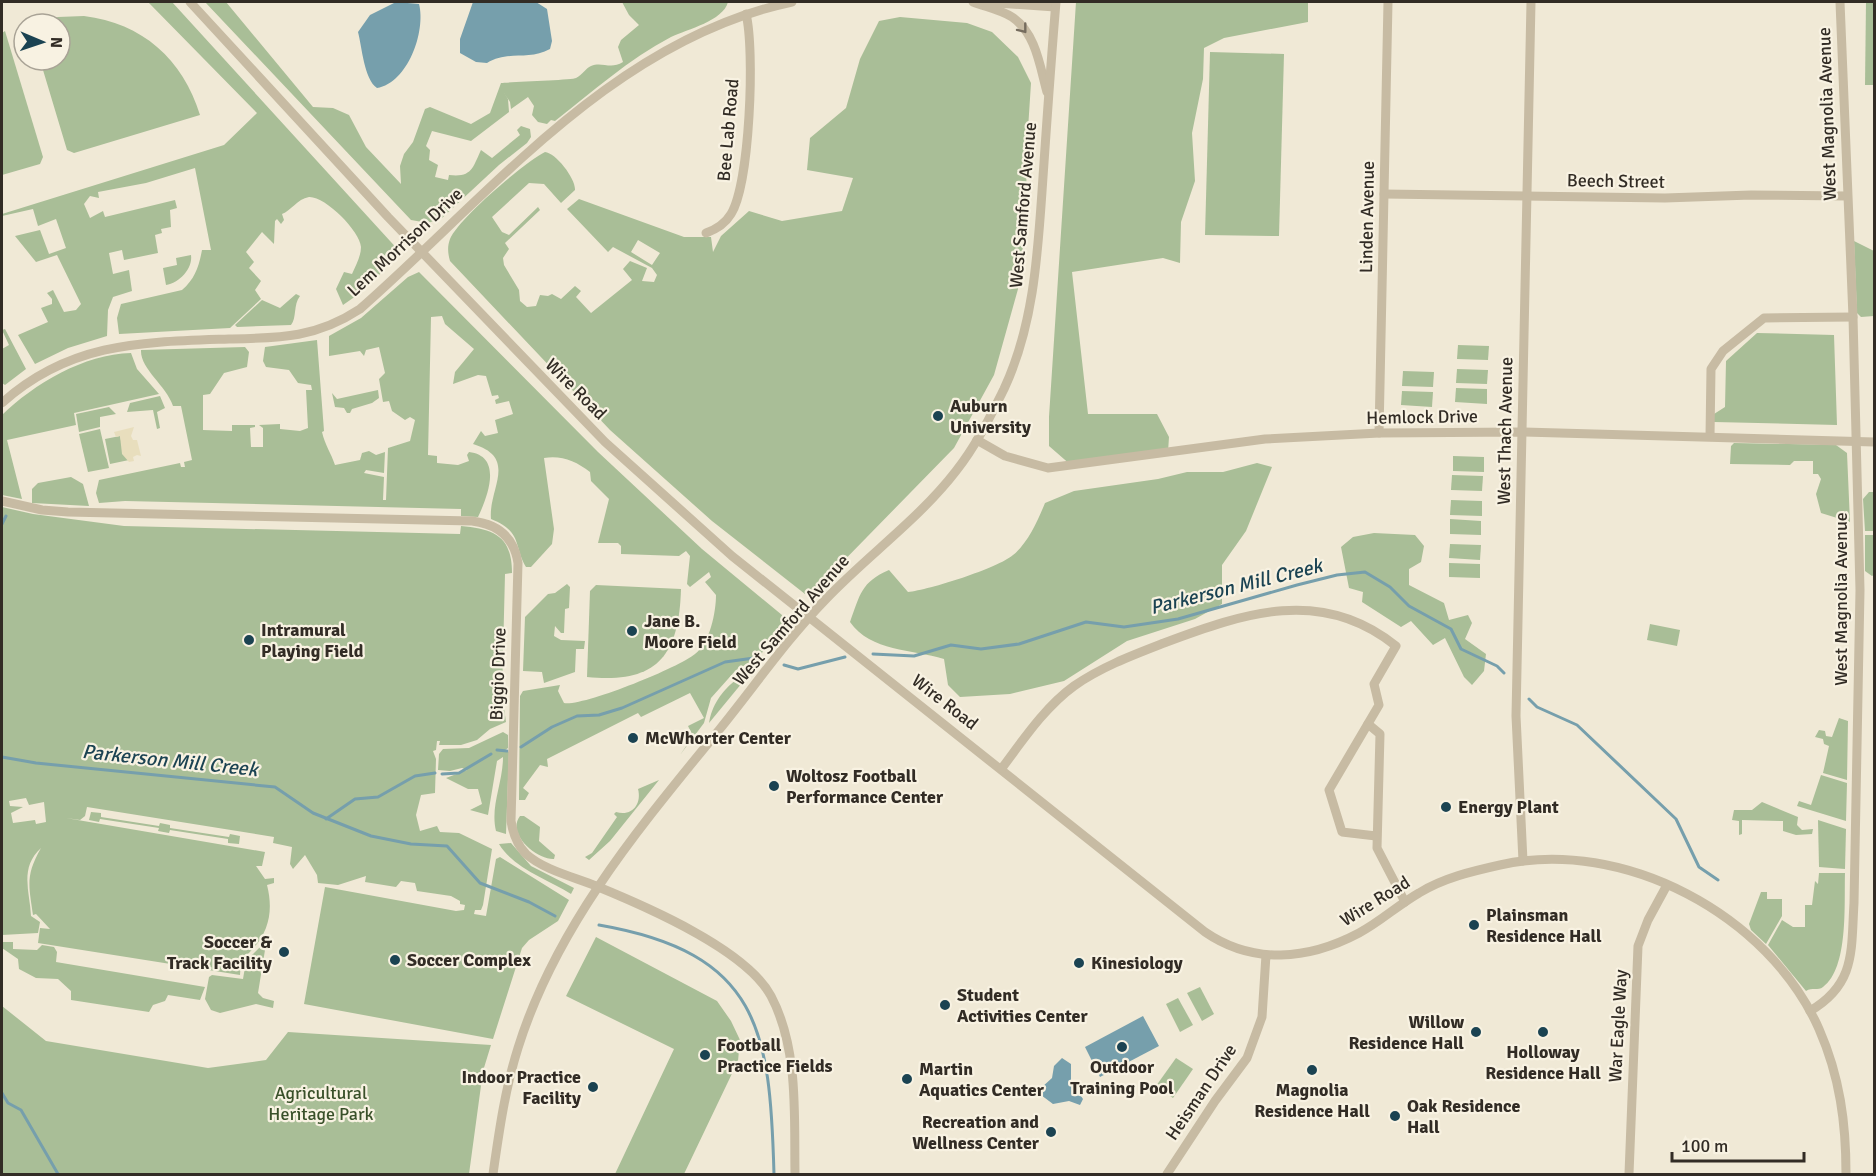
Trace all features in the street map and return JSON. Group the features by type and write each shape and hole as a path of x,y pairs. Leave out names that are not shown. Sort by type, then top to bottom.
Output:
{"street":[{"name":"Wire Road","path":"190,2 421,252 605,442 702,531 1205,932 1237,950 1266,955 1303,952 1333,945 1360,932 1405,902 1449,879 1523,861 1592,861 1623,868 1667,885 1714,912 1757,943 1788,978 1810,1011"},
{"name":"Lem Morrison Drive","path":"2,403 55,366 107,348 150,342 285,337 321,330 360,309 494,180 613,84 685,39 746,14 792,2"},
{"path":"973,2 1013,18 1025,30 1036,53 1048,99"},
{"path":"979,2 1056,4"},
{"name":"Linden Avenue","path":"1379,433 1388,2"},
{"name":"West Thach Avenue","path":"1523,861 1516,716 1531,2"},
{"name":"West Magnolia Avenue","path":"1810,1011 1825,1002 1841,985 1851,953 1854,903 1860,590 1853,317 1840,2"},
{"name":"West Samford Avenue","path":"493,1174 503,1108 524,1032 562,943 597,886 647,818 810,618 866,559 944,486 977,440 1005,385 1028,315 1037,255 1056,4"},
{"name":"Bee Lab Road","path":"706,233 724,224 732,212 744,163 750,43 746,14"},
{"name":"Beech Street","path":"1384,194 1665,198 1751,195 1847,196"},
{"path":"1710,436 1711,369 1723,351 1764,318 1853,317"},
{"name":"Hemlock Drive","path":"977,440 1005,456 1048,468 1265,439 1379,433 1521,432 1875,442"},
{"name":"Biggio Drive","path":"2,501 42,510 68,512 472,521 499,529 511,542 518,562 511,821 513,833 527,855 547,866 597,886 725,950 750,970 770,994 783,1023 790,1053 795,1174"},
{"path":"1002,768 1049,708 1072,687 1099,670 1208,627 1277,611 1309,609 1340,615 1379,632 1396,646 1374,684 1379,705 1329,790 1342,832 1376,836"},
{"path":"1368,724 1380,734 1377,848 1405,902"},
{"name":"War Eagle Way","path":"1629,1174 1638,946 1644,927 1667,885"},
{"name":"Heisman Drive","path":"1167,1174 1215,1101 1247,1058 1262,1017 1266,955"},
{"path":"1810,1011 1839,1083 1844,1118 1846,1174"}],"green space":[{"path":"148,2 172,2 401,253 363,291 343,305 336,289 344,272 352,274 360,254 359,240 355,232 332,208 316,198 305,198 282,214 284,220 281,224 277,219 275,221 274,244 262,232 246,252 254,262 249,268 261,281 255,290 261,299 230,328 119,334 117,318 121,304 182,290 196,272 202,250 211,250 195,168 146,183 98,192 99,198 90,196 84,204 90,218 103,211 105,217 175,200 177,208 170,210 171,227 161,229 162,233 155,235 158,253 124,260 122,250 109,253 113,274 129,270 132,291 113,297 108,310 107,336 68,348 35,364 18,335 48,322 41,308 52,304 52,299 47,293 53,290 64,312 76,310 81,304 57,255 36,262 15,236 40,230 49,254 66,248 56,219 38,226 33,209 2,216 2,214 224,145 257,113"},
{"path":"205,2 226,2 313,107 333,108 349,115 366,147 401,184 400,166 404,154 413,142 425,109 430,107 471,124 490,113 501,83 572,79 591,66 614,65 623,62 618,47 621,40 639,25 629,15 622,2 728,2 725,9 712,19 671,37 640,55 555,121 551,120 547,124 538,122 532,115 534,106 528,97 511,109 510,102 503,91 508,99 509,112 471,141 432,131 426,146 430,150 429,160 438,165 435,177 448,180 449,175 463,175 471,170 481,150 492,158 520,135 517,130 521,126 530,129 531,137 442,218 428,223 411,220"},
{"path":"1076,2 1308,2 1308,22 1224,38 1204,48 1203,79 1192,133 1195,181 1181,222 1180,263 1163,258 1072,272 1088,414 1157,414 1169,437 1168,452 1072,466 1049,446 1049,417"},
{"path":"1866,2 1874,2 1874,85 1865,85"},
{"path":"72,16 105,20 142,36 157,47 183,77 200,115 74,153 67,150 44,72 72,72"},
{"path":"900,17 967,23 992,32 1018,57 1031,83 1026,160 1027,211 1018,289 994,375 954,448 823,582 809,594 805,594 712,521 610,430 450,261 448,245 465,218 478,205 545,152 564,167 575,190 561,203 544,184 529,183 492,217 502,232 509,235 538,207 540,210 505,243 509,249 503,258 504,265 519,290 520,301 527,307 536,306 540,295 552,294 561,299 575,286 581,291 576,297 591,313 632,280 623,269 630,261 647,268 642,281 654,282 657,275 652,268 613,247 608,252 567,209 579,199 684,237 711,237 713,252 721,236 749,211 782,221 842,211 853,178 807,170 810,138 846,108 860,59 879,21","holes":["638,240 660,253 652,265 631,252"]},
{"path":"5,31 12,54 12,72 17,72 43,157 40,164 2,175 2,33"},
{"path":"1210,52 1284,54 1279,236 1205,235"},
{"path":"1854,241 1874,251 1874,316 1861,317 1857,313"},
{"path":"191,255 190,265 184,274 176,281 166,285 163,268 177,265 176,258"},
{"path":"419,272 598,452 702,549 782,615 784,624 758,658 736,670 711,698 704,723 680,755 693,736 688,726 704,718 690,693 641,717 638,713 547,759 548,767 540,765 523,788 529,793 525,800 519,800 520,696 523,691 560,685 558,691 564,703 574,703 609,693 670,668 695,654 705,643 715,610 716,595 705,582 711,577 709,572 690,587 687,584 690,556 686,551 679,556 621,554 621,546 618,543 598,543 609,499 591,481 590,472 562,458 544,458 554,529 552,544 531,567 526,567 513,534 491,519 498,476 495,457 487,450 473,444 481,431 485,436 498,433 495,420 513,414 509,401 496,404 495,400 499,398 498,395 492,396 486,376 478,375 453,384 455,372 474,349 445,324 442,316 431,317 428,455 437,456 437,463 458,465 469,461 467,455 469,452 480,455 486,461 490,478 489,488 478,517 461,516 461,509 125,501 99,503 96,493 99,480 180,463 181,467 185,467 184,462 192,460 181,406 173,406 170,398 145,364 141,350 245,347 249,352 247,367 224,373 210,394 203,395 203,430 232,431 232,425 255,425 250,428 251,447 263,447 263,428 259,425 280,424 280,429 300,431 308,428 306,390 312,390 311,385 298,383 289,370 266,367 263,361 265,347 317,340 324,431 322,432 335,465 360,460 362,453 369,451 376,455 385,452 384,473 366,470 364,473 384,477 383,500 386,500 388,448 410,441 415,420 410,417 405,420 392,411 389,401 383,402 379,379 385,373 379,347 366,350 364,356 360,351 329,356 329,336 361,318 408,277"},
{"path":"296,294 300,296 291,325 237,327 235,325 262,300 280,308"},
{"path":"5,329 26,369 5,385 2,383 2,349 9,345 2,330"},
{"path":"1757,333 1834,335 1837,425 1714,422 1714,414 1725,407 1726,361"},
{"path":"1458,345 1489,346 1488,360 1457,359"},
{"path":"131,353 137,369 159,394 74,413 76,425 7,440 22,499 2,495 2,415 29,392 61,373 96,359"},
{"path":"1457,369 1488,370 1487,384 1456,383"},
{"path":"1403,371 1434,372 1433,387 1402,386"},
{"path":"1456,388 1487,389 1487,404 1455,402"},
{"path":"378,390 379,398 372,403 352,409 350,413 347,413 344,408 335,407 332,393 337,399"},
{"path":"1402,391 1433,392 1432,407 1401,405"},
{"path":"160,396 165,408 157,412 160,428 157,429 153,410 127,412 130,403"},
{"path":"109,407 116,414 100,417 100,427 79,432 76,414"},
{"path":"100,429 109,468 88,472 79,434"},
{"path":"120,436 124,454 129,460 110,464 105,439"},
{"path":"1734,443 1836,445 1847,453 1850,522 1821,513 1816,494 1821,479 1818,474 1813,474 1813,461 1794,461 1790,465 1730,464 1731,446"},
{"path":"1453,456 1484,457 1484,472 1453,471"},
{"path":"1257,463 1272,467 1246,531 1222,565 1222,604 1195,619 1127,641 1064,681 1010,694 960,697 948,685 944,659 881,644 859,632 850,622 863,590 872,579 889,570 908,592 946,583 993,566 1013,555 1028,538 1045,503 1074,491 1158,479 1187,472 1223,472"},
{"path":"1452,475 1483,476 1482,491 1451,490"},
{"path":"71,477 83,484 89,506 32,503 32,489 38,483"},
{"path":"1869,492 1874,492 1874,531 1865,531 1863,499"},
{"path":"1451,500 1482,501 1482,516 1450,515"},
{"path":"2,507 33,514 124,526 460,534 461,526 492,532 505,543 509,550 512,573 505,574 502,694 506,722 490,729 477,740 461,745 439,745 440,741 437,741 436,750 433,751 436,759 435,793 421,795 416,815 420,831 437,826 440,832 459,833 492,849 483,905 481,910 475,910 474,914 486,916 496,859 500,857 569,900 558,921 529,940 522,948 493,1039 304,1004 325,887 456,911 464,910 465,905 460,904 460,901 451,896 417,891 415,883 401,881 396,887 365,882 366,876 338,885 318,883 317,875 305,855 293,869 290,864 292,847 273,843 274,837 87,807 85,816 80,820 66,818 265,852 262,866 256,866 265,879 274,878 274,883 267,885 269,917 257,944 241,960 240,975 38,943 40,928 50,929 36,914 33,915 30,896 30,874 41,848 30,864 27,880 31,916 40,922 38,933 2,935","holes":["26,798 29,805 44,802 46,822 36,824 35,820 13,823 11,813 23,807 10,806 9,801"]},
{"path":"1450,519 1481,521 1481,535 1450,534"},
{"path":"1374,533 1415,535 1424,546 1421,562 1409,569 1409,585 1444,603 1449,620 1468,615 1472,623 1465,639 1486,654 1484,671 1472,685 1464,677 1445,638 1433,645 1411,621 1401,627 1362,602 1363,592 1349,588 1341,547 1353,537"},
{"path":"1865,535 1874,535 1874,575 1872,576 1865,571"},
{"path":"1450,544 1481,545 1480,560 1449,558"},
{"path":"1449,563 1480,564 1480,578 1449,577"},
{"path":"567,584 570,587 569,608 565,609 564,633 561,633 555,626 554,636 561,640 585,641 584,649 576,649 575,672 544,683 542,672 523,671 525,617 548,594 555,593"},
{"name":"Jane B. Moore Field","path":"596,585 681,589 675,632 669,648 660,661 647,670 631,676 587,677 590,591"},
{"path":"1650,624 1680,630 1677,646 1647,640"},
{"path":"756,666 709,723 715,705 726,689"},
{"path":"1839,718 1848,721 1847,780 1823,773 1829,746 1824,744 1823,739 1815,737 1819,730 1825,731 1826,736 1832,737"},
{"path":"503,732 508,735 508,748 505,750 509,752 506,834 496,831 495,822 503,757 497,761 488,815 470,810 482,804 478,789 468,789 446,778 467,770 462,768 450,771 438,770 439,754 443,749 469,748"},
{"path":"1821,775 1847,783 1846,821 1797,806 1799,801 1811,805"},
{"path":"659,780 610,841 589,860 585,857 592,853 617,817 614,814 616,812 627,813 635,808 638,789"},
{"path":"1762,802 1798,817 1797,825 1802,830 1813,829 1812,834 1796,835 1783,831 1783,821 1742,820 1742,834 1739,835 1739,821 1732,820 1734,810 1752,810"},
{"path":"91,812 101,813 101,817 159,826 160,823 170,825 170,828 229,837 230,834 240,836 239,844 228,843 228,839 170,830 169,833 158,831 159,828 100,819 99,822 89,820"},
{"path":"520,816 524,816 540,827 539,841 555,855 554,859 540,855 525,845 517,830"},
{"path":"1818,820 1846,829 1845,869 1819,867"},
{"path":"511,843 531,866 574,888 571,894 522,867 505,853 499,844"},
{"path":"1819,873 1845,873 1843,934 1837,965 1831,978 1823,987 1806,991 1768,945 1782,920 1793,927 1805,927 1805,905 1812,905 1815,881 1818,884"},
{"path":"1761,892 1767,892 1767,899 1782,899 1782,916 1766,944 1751,930 1749,924"},
{"name":"Football Practice Fields","path":"596,937 717,1001 731,1021 740,1040 738,1061 684,1174 615,1174 674,1049 566,996"},
{"path":"2,942 13,942 13,949 37,950 42,945 54,947 57,952 56,962 205,987 200,1000 168,995 165,1001 153,1005 149,1012 71,1000 71,991 58,979 36,978 19,969 18,959 2,948"},
{"path":"263,944 265,950 258,993 263,998 274,1001 273,1008 256,1004 220,1013 211,1010 205,999 209,977 212,975 243,979 246,961"},
{"path":"1200,987 1214,1014 1202,1021 1187,993"},
{"path":"1178,998 1193,1025 1180,1032 1166,1004"},
{"name":"Agricultural Heritage Park","path":"2,1006 46,1041 208,1068 266,1060 288,1032 491,1045 483,1071 469,1174 2,1174"},
{"path":"1176,1058 1193,1069 1173,1098 1156,1086"}],"shaded area":[{"path":"134,427 131,436 133,440 137,440 141,456 133,457 134,461 129,462 122,454 120,436 116,437 114,432"}],"water":[{"path":"396,2 419,4 420,28 406,66 398,77 377,88 366,70 358,32 370,15"},
{"path":"473,2 536,2 547,9 552,41 550,49 542,53 503,57 487,63 476,62 460,53 460,39"},
{"name":"Outdoor Training Pool","path":"1143,1016 1159,1046 1100,1077 1085,1047"},
{"path":"1062,1058 1071,1064 1071,1082 1083,1099 1080,1105 1069,1101 1053,1104 1041,1095 1041,1088 1052,1078 1054,1066"}],"waterway":[{"path":"2,524 6,516"},
{"name":"Parkerson Mill Creek","path":"873,654 914,656 951,645 981,649 1019,644 1086,622 1124,627 1178,619 1297,585 1337,575 1365,572 1390,587 1409,606 1451,629 1461,649 1497,666 1504,673"},
{"name":"Parkerson Mill Creek","path":"784,665 798,669 845,657"},
{"name":"Parkerson Mill Creek","path":"521,747 552,727 577,716 599,715 622,708 725,662 754,658"},
{"name":"Parkerson Mill Creek","path":"1529,699 1537,707 1577,725 1676,819 1699,867 1718,880"},
{"name":"Parkerson Mill Creek","path":"497,750 507,751"},
{"name":"Parkerson Mill Creek","path":"442,774 459,773 491,754"},
{"name":"Parkerson Mill Creek","path":"2,757 36,763 275,787 313,813 371,836 411,844 447,846 480,883 529,902 555,916"},
{"name":"Parkerson Mill Creek","path":"326,819 355,799 378,797 415,776 435,773"},
{"name":"Parkerson Mill Creek","path":"599,925 653,938 694,955 724,978 745,1006 759,1039 768,1078 774,1174"},
{"path":"2,1093 8,1103 21,1110 58,1174"}],"place":[{"name":"Auburn University","path":"938,416"},
{"name":"Jane B. Moore Field","path":"632,631"},
{"name":"Intramural Playing Field","path":"249,640"},
{"name":"McWhorter Center","path":"633,738"},
{"name":"Woltosz Football Performance Center","path":"774,786"},
{"name":"Energy Plant","path":"1446,807"},
{"name":"Plainsman Residence Hall","path":"1474,925"},
{"name":"Soccer & Track Facility","path":"284,952"},
{"name":"Soccer Complex","path":"395,960"},
{"name":"Kinesiology","path":"1079,963"},
{"name":"Student Activities Center","path":"945,1005"},
{"name":"Willow Residence Hall","path":"1476,1032"},
{"name":"Holloway Residence Hall","path":"1543,1032"},
{"name":"Outdoor Training Pool","path":"1122,1047"},
{"name":"Football Practice Fields","path":"705,1055"},
{"name":"Magnolia Residence Hall","path":"1312,1070"},
{"name":"Martin Aquatics Center","path":"907,1079"},
{"name":"Indoor Practice Facility","path":"593,1087"},
{"name":"Oak Residence Hall","path":"1395,1116"},
{"name":"Recreation and Wellness Center","path":"1051,1132"}]}
